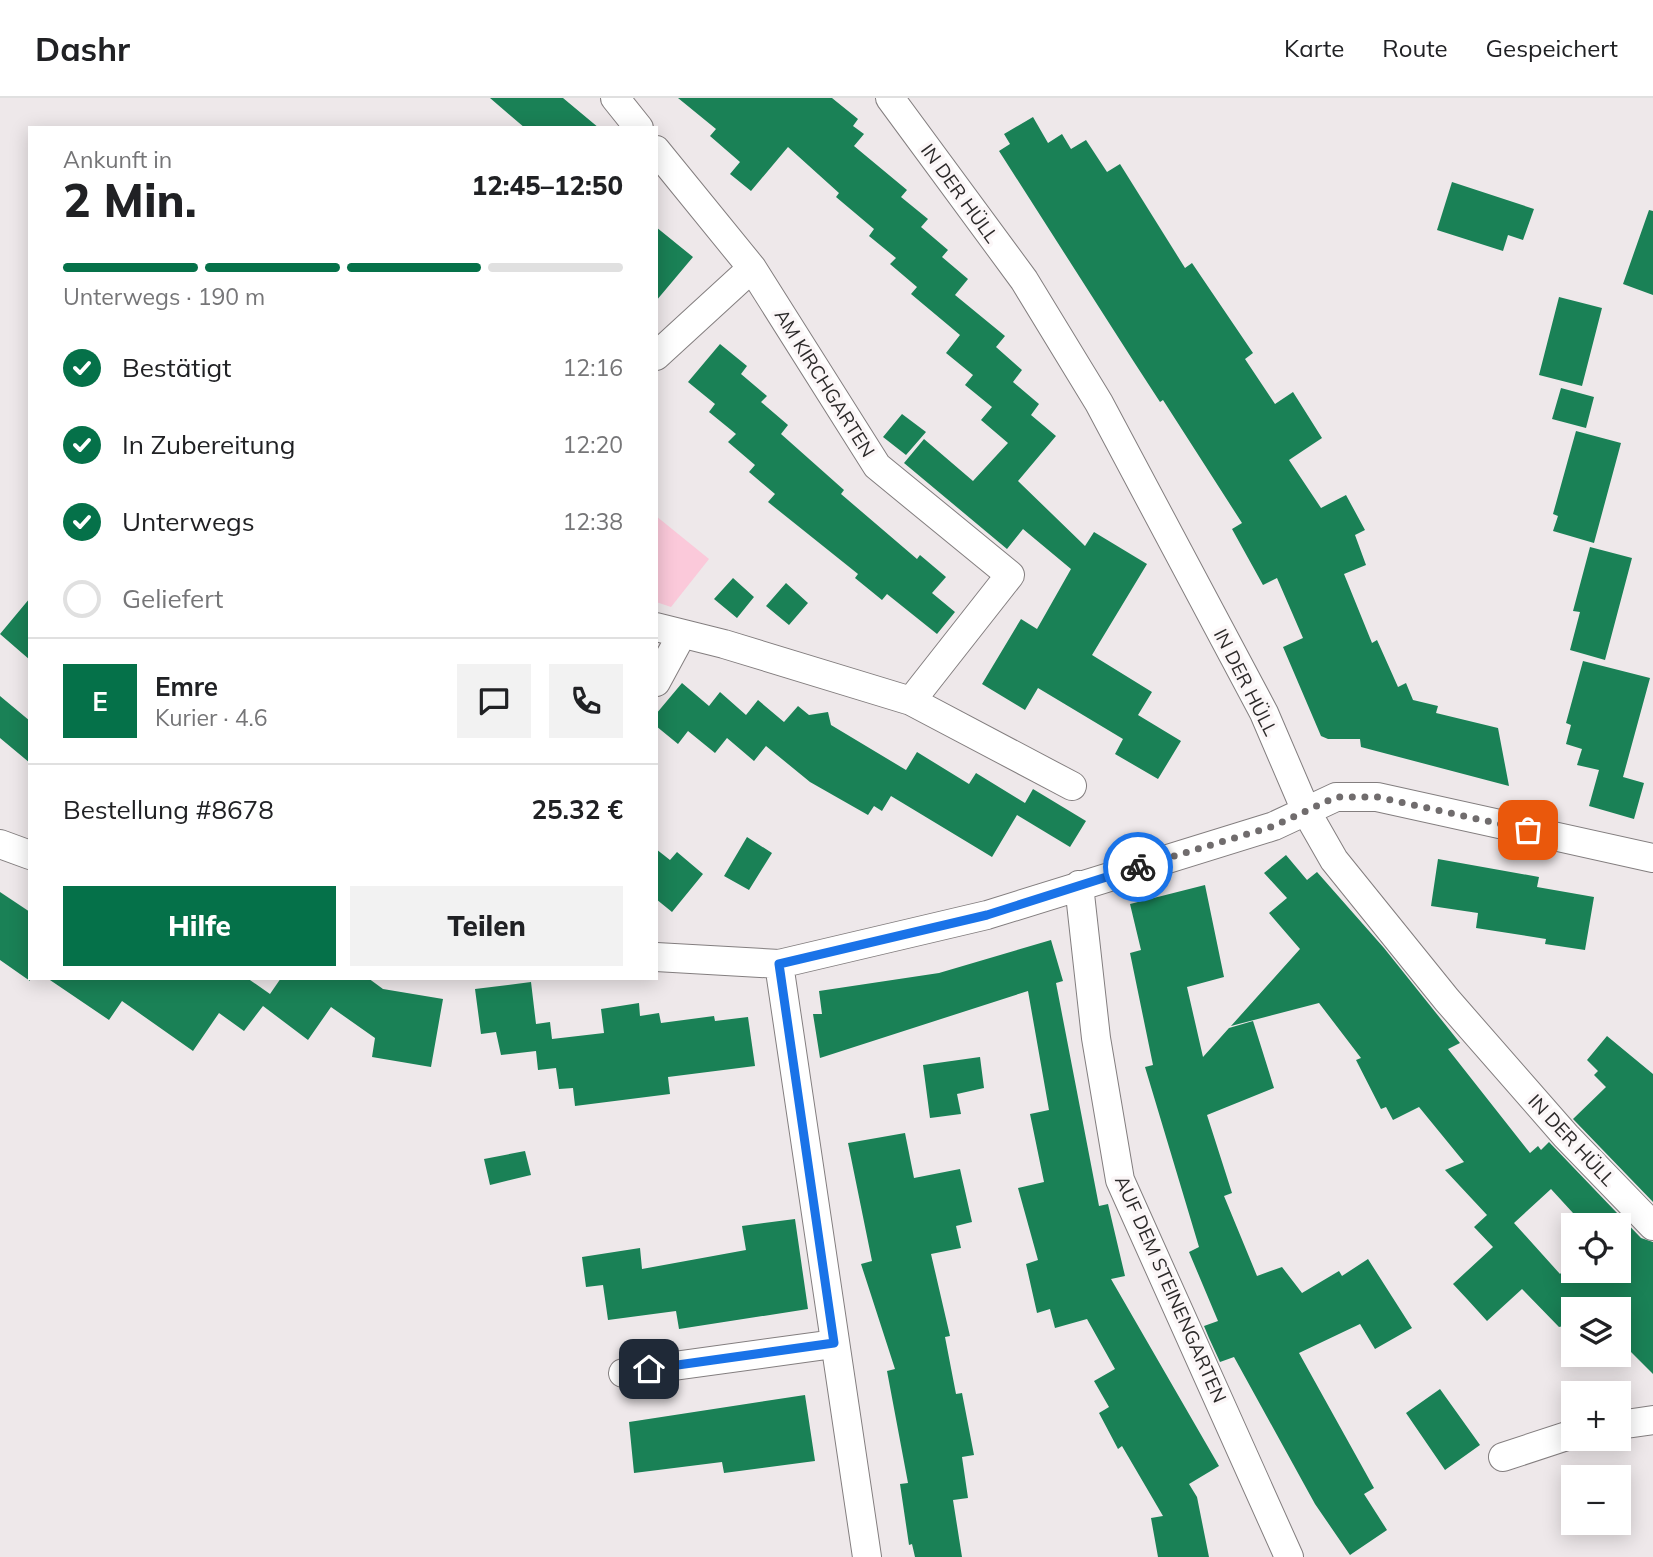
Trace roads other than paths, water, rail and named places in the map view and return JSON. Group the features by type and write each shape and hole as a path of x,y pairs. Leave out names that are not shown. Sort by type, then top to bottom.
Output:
{"street":[{"path":"615,98 637,126"},
{"name":"IN DER HÜLL","path":"890,98 1024,280 1099,404 1264,713 1306,811 1334,860 1447,1000 1566,1136 1653,1226"},
{"path":"658,152 752,268 658,354"},
{"name":"AM KIRCHGARTEN","path":"752,268 877,466 1010,575 911,701"},
{"path":"658,674 669,631 724,644 911,701 1072,786"},
{"path":"658,957 676,961 779,964 987,915 1274,826 1336,797 1377,797 1653,858"},
{"path":"0,844 28,854"},
{"name":"AUF DEM STEINENGARTEN","path":"1079,885 1096,1038 1120,1180 1289,1557"},
{"path":"779,964 867,1557"},
{"path":"623,1373 834,1343"},
{"path":"1631,1423 1653,1420"},
{"path":"1503,1457 1561,1438"}]}
